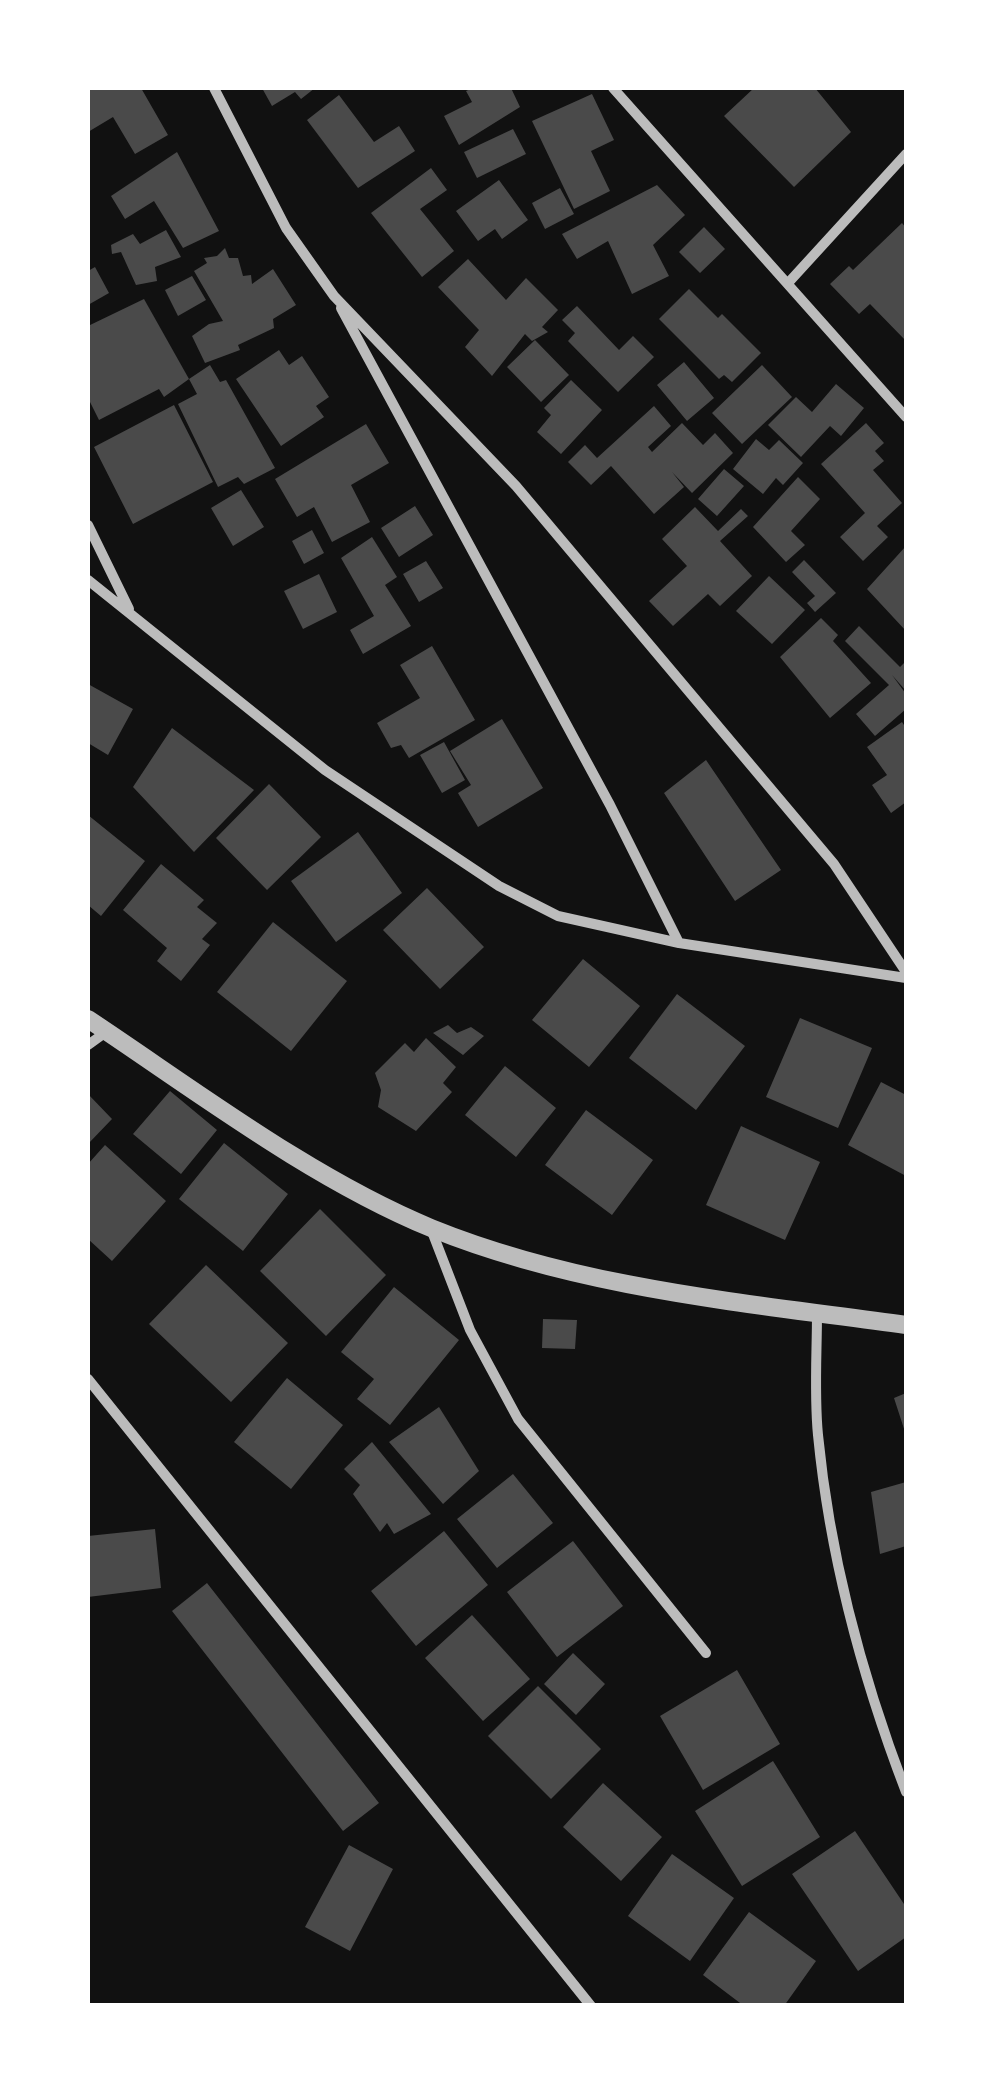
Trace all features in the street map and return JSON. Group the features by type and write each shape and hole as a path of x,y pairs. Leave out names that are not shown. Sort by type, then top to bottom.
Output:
{"street":[{"path":"214,88 286,228 334,296 610,805 679,943"},
{"path":"613,88 906,417"},
{"path":"789,282 906,154"},
{"path":"334,296 516,486 834,864 906,975"},
{"path":"88,524 131,614"},
{"path":"88,580 325,770 499,886 558,916 679,943 906,975"},
{"path":"88,1019 298,1157 430,1228 576,1274 906,1324"},
{"path":"88,1045 106,1032"},
{"path":"430,1228 470,1330 518,1419 706,1653"},
{"path":"816,1313 818,1434 838,1570 868,1691 906,1792"},
{"path":"88,1379 591,2006"}],"building":[{"path":"88,88 141,88 168,135 135,154 113,117 88,132"},
{"path":"262,88 315,88 301,99 295,92 272,106"},
{"path":"511,88 520,107 459,145 444,116 472,102 466,91"},
{"path":"754,88 815,88 851,132 794,187 724,116"},
{"path":"592,94 614,140 591,151 610,191 574,209 532,121"},
{"path":"339,95 374,142 399,126 415,151 358,188 307,120"},
{"path":"513,129 526,154 477,178 464,152"},
{"path":"177,152 219,231 183,248 154,201 125,219 111,196"},
{"path":"431,168 447,190 420,209 454,251 422,277 371,213"},
{"path":"499,180 528,220 502,239 495,229 478,241 456,211"},
{"path":"657,185 685,215 653,245 669,276 632,294 608,241 577,259 562,234"},
{"path":"560,188 574,214 545,229 532,203"},
{"path":"902,223 906,228 906,341 870,304 859,314 830,284 849,266 853,270"},
{"path":"704,227 725,249 700,273 679,252"},
{"path":"166,230 181,257 155,267 157,281 136,285 121,252 112,254 111,245 133,234 140,244"},
{"path":"225,248 229,258 238,258 243,276 251,275 252,284 273,269 296,305 273,319 274,328 238,345 240,350 205,363 192,336 209,324 223,321 194,271 207,263 204,258 217,256"},
{"path":"468,259 506,300 526,278 558,310 542,327 548,332 532,341 525,334 492,376 465,347 479,330 438,287"},
{"path":"95,267 109,293 88,305 88,271"},
{"path":"192,276 206,300 178,316 165,290"},
{"path":"689,289 718,318 722,314 761,353 732,382 724,375 719,379 659,319"},
{"path":"144,299 189,379 164,397 159,389 99,420 88,398 88,326"},
{"path":"577,306 619,350 633,336 654,357 618,392 568,341 575,333 562,320"},
{"path":"535,340 569,375 541,402 507,367"},
{"path":"279,350 289,365 302,356 329,397 316,406 324,417 281,446 236,379"},
{"path":"684,362 714,398 687,421 657,385"},
{"path":"210,365 220,382 226,380 275,468 244,484 238,477 218,487 178,404 197,394 189,379"},
{"path":"762,365 792,397 742,444 712,413"},
{"path":"571,380 602,410 561,454 537,432 551,415 544,408"},
{"path":"836,384 864,408 841,436 830,426 801,457 768,425 796,397 812,412"},
{"path":"174,405 213,482 133,524 94,447"},
{"path":"654,406 671,426 648,447 652,452 682,423 703,445 715,433 733,453 692,493 672,472 684,487 654,514 611,466 591,485 568,462 585,445 597,458"},
{"path":"866,423 884,443 875,451 884,461 873,470 902,503 877,526 888,537 863,561 840,537 865,513 821,464"},
{"path":"366,424 389,463 351,485 370,522 332,542 314,507 297,517 275,479"},
{"path":"756,439 769,450 779,440 803,463 783,485 776,478 763,494 733,469"},
{"path":"724,469 744,486 717,516 698,499"},
{"path":"798,477 820,499 791,531 805,545 786,562 753,527"},
{"path":"241,490 264,527 233,546 211,508"},
{"path":"415,506 433,535 399,557 381,528"},
{"path":"695,507 718,531 741,509 748,516 720,541 752,576 720,606 708,594 673,626 649,601 687,566 662,539"},
{"path":"312,530 324,553 304,564 292,541"},
{"path":"372,537 397,577 385,585 411,626 363,654 350,630 374,616 341,558"},
{"path":"906,546 906,631 867,589"},
{"path":"804,560 836,593 815,612 807,603 815,596 792,572"},
{"path":"426,561 443,588 419,602 403,574"},
{"path":"319,574 337,612 303,629 284,591"},
{"path":"769,576 805,610 772,644 736,611"},
{"path":"821,618 838,635 833,641 871,683 830,718 780,657"},
{"path":"859,626 900,667 906,661 906,691 892,675 906,694 906,709 875,736 856,714 889,685 845,641"},
{"path":"432,646 475,720 409,758 401,745 391,748 377,723 420,698 400,665"},
{"path":"88,684 133,709 108,755 88,743"},
{"path":"502,719 543,788 478,827 458,793 471,785 450,751"},
{"path":"902,722 906,728 906,802 891,813 872,785 887,775 867,747"},
{"path":"172,728 254,790 194,852 133,787"},
{"path":"444,742 465,780 442,793 420,755"},
{"path":"706,760 781,870 735,901 664,793"},
{"path":"269,784 321,837 267,890 216,838"},
{"path":"88,815 145,861 101,916 88,905"},
{"path":"358,832 402,893 336,942 291,881"},
{"path":"161,864 204,900 197,907 217,923 202,939 210,945 181,981 157,961 167,948 123,910"},
{"path":"427,888 484,947 440,989 383,930"},
{"path":"273,922 347,981 291,1051 217,992"},
{"path":"583,959 640,1006 589,1067 532,1020"},
{"path":"677,994 745,1046 696,1110 629,1058"},
{"path":"800,1018 872,1048 838,1128 766,1097"},
{"path":"448,1025 457,1033 471,1027 484,1036 463,1055 433,1033"},
{"path":"426,1038 456,1067 443,1083 452,1092 416,1131 378,1107 381,1090 375,1073 405,1043 414,1052"},
{"path":"505,1066 556,1108 516,1157 465,1115"},
{"path":"881,1082 906,1095 906,1176 848,1145"},
{"path":"170,1091 217,1130 181,1174 133,1134"},
{"path":"88,1094 112,1119 88,1144"},
{"path":"586,1110 653,1160 612,1215 545,1165"},
{"path":"741,1126 820,1162 785,1240 706,1205"},
{"path":"224,1143 288,1194 243,1251 179,1199"},
{"path":"105,1145 166,1201 112,1261 88,1239 88,1164"},
{"path":"320,1209 386,1275 326,1336 260,1271"},
{"path":"206,1265 288,1343 231,1402 149,1324"},
{"path":"394,1287 459,1340 390,1425 357,1399 374,1379 341,1352"},
{"path":"543,1319 577,1320 575,1349 542,1348"},
{"path":"287,1378 343,1425 291,1489 234,1442"},
{"path":"906,1393 906,1435 894,1398"},
{"path":"439,1407 479,1471 443,1504 389,1442"},
{"path":"372,1442 431,1514 394,1534 387,1523 380,1532 353,1494 360,1485 344,1469"},
{"path":"513,1474 553,1523 497,1568 457,1519"},
{"path":"906,1482 906,1546 880,1554 871,1492"},
{"path":"155,1529 161,1588 88,1597 88,1536"},
{"path":"444,1531 488,1585 416,1646 371,1591"},
{"path":"573,1541 623,1606 557,1657 507,1592"},
{"path":"207,1583 379,1803 343,1831 172,1611"},
{"path":"472,1615 530,1679 483,1721 425,1658"},
{"path":"573,1653 605,1684 576,1715 544,1684"},
{"path":"737,1670 780,1744 703,1790 660,1716"},
{"path":"538,1686 601,1749 551,1799 488,1736"},
{"path":"773,1761 820,1837 742,1886 695,1811"},
{"path":"603,1783 662,1837 621,1881 563,1827"},
{"path":"855,1831 906,1907 906,1937 858,1971 792,1874"},
{"path":"349,1845 393,1869 350,1951 305,1927"},
{"path":"672,1854 734,1898 690,1961 628,1916"},
{"path":"749,1912 816,1961 784,2006 744,2006 703,1975"}]}
